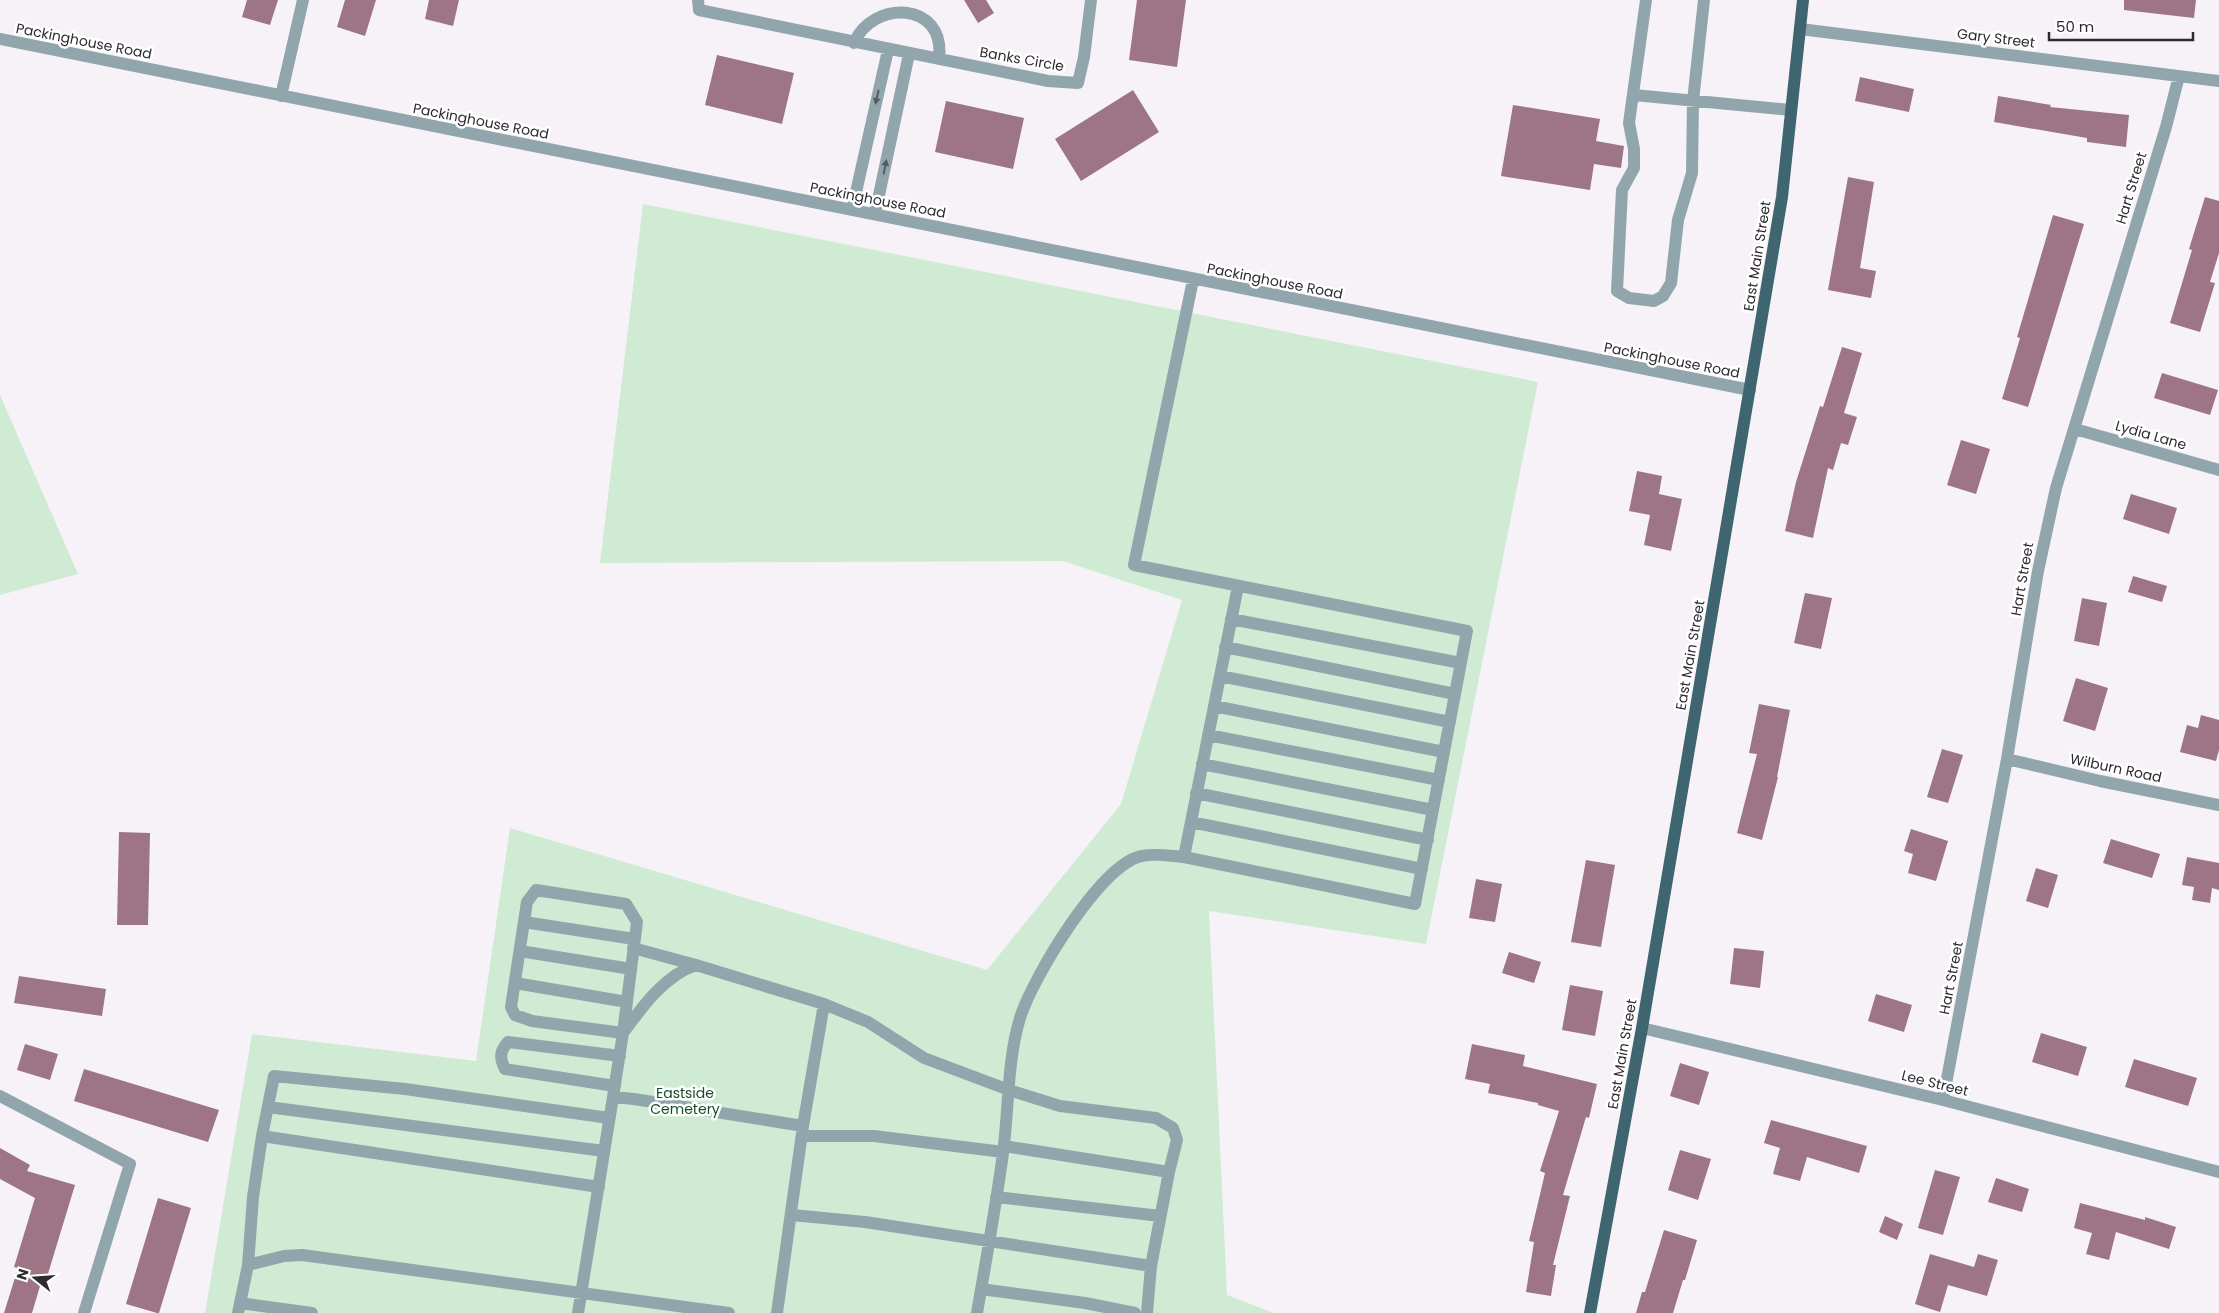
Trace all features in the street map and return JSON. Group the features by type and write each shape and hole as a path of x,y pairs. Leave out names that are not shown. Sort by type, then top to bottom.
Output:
{"main road":[{"name":"East Main Street","path":"1590,1313 1642,1028 1782,197 1803,0"}],"street":[{"path":"280,96 303,0"},
{"name":"Banks Circle","path":"698,5 888,50 1048,81 1078,83 1084,57 1091,0"},
{"path":"1646,0 1629,123 1634,149 1634,168 1622,190 1617,291 1629,298 1654,301 1664,296 1671,283 1678,220 1692,173 1693,101 1704,0"},
{"path":"854,42 864,19 874,11 886,6 912,7 923,13 932,22 938,34 940,46 939,59"},
{"name":"Gary Street","path":"1800,29 2219,81"},
{"name":"Packinghouse Road","path":"0,39 875,214 1193,280 1750,390"},
{"path":"852,210 888,50"},
{"path":"875,214 909,54"},
{"name":"Hart Street","path":"1943,1100 2007,759 2038,571 2056,488 2179,76"},
{"path":"1634,94 1792,110"},
{"path":"978,1313 1004,1149 1012,1052 1020,1018 1029,992 1042,966 1102,882 1121,866 1141,856 1184,857 1416,904 1467,631 1134,565 1193,280"},
{"name":"Lydia Lane","path":"2075,429 2219,470"},
{"path":"1184,857 1238,586"},
{"path":"1231,619 1461,664"},
{"path":"1225,647 1455,694"},
{"path":"1220,676 1450,722"},
{"path":"1214,706 1444,752"},
{"path":"1208,735 1439,780"},
{"name":"Wilburn Road","path":"2007,759 2100,781 2219,805"},
{"path":"1202,764 1433,810"},
{"path":"1196,793 1428,840"},
{"path":"1190,822 1422,868"},
{"path":"578,1313 620,1056 623,1033 627,1002 634,943 637,922 626,904 536,890 527,902 511,1007 515,1015 532,1021 623,1033"},
{"path":"524,922 634,943 696,965 824,1004 868,1022 924,1058 1009,1090 1060,1106 1156,1118 1173,1128 1177,1140 1151,1266 1147,1313"},
{"path":"520,951 631,969"},
{"path":"623,1033 639,1011 668,981 685,968 696,965"},
{"path":"515,983 627,1002"},
{"path":"777,1313 803,1131 824,1004"},
{"name":"Lee Street","path":"1642,1028 1943,1100 2219,1172"},
{"path":"620,1056 508,1042 502,1049 501,1060 505,1069 614,1092 634,1099 803,1131 1004,1149 1169,1172"},
{"path":"312,1313 239,1308 248,1265 253,1198 262,1136 274,1076 404,1089 609,1118"},
{"path":"0,1096 130,1164 84,1313"},
{"path":"268,1107 604,1151"},
{"path":"262,1136 599,1187"},
{"path":"996,1197 1160,1216"},
{"path":"792,1215 866,1222 1151,1266"},
{"path":"248,1265 284,1256 302,1255 729,1313"},
{"path":"981,1289 1085,1303 1135,1313"}],"green space":[{"name":"Eastside Cemetery","path":"643,204 1538,382 1426,944 1209,911 1227,1295 1274,1313 205,1313 252,1034 476,1061 510,828 987,970 1121,804 1182,600 1063,561 600,563"},
{"path":"0,395 78,574 0,595"}],"building":[{"path":"247,0 278,0 270,25 242,17"},
{"path":"345,0 376,0 365,36 337,27"},
{"path":"429,0 459,0 453,26 425,19"},
{"path":"964,0 986,0 994,13 978,23"},
{"path":"1137,0 1186,0 1177,67 1129,60"},
{"path":"2124,0 2196,0 2194,18 2124,10"},
{"path":"717,55 794,73 782,124 705,105"},
{"path":"1860,77 1914,89 1909,112 1855,101"},
{"path":"1133,90 1159,132 1081,181 1055,139"},
{"path":"1998,96 2051,105 2050,107 2129,115 2126,147 2087,142 2087,138 1994,122"},
{"path":"946,101 1024,118 1013,169 935,152"},
{"path":"1513,105 1600,119 1596,141 1624,146 1621,168 1594,164 1590,190 1501,176"},
{"path":"1848,177 1874,182 1860,268 1876,271 1871,298 1828,290"},
{"path":"2205,197 2219,201 2219,253 2210,282 2215,283 2200,332 2170,323 2192,250 2189,249"},
{"path":"2053,215 2084,224 2028,407 2002,399 2020,338 2017,337"},
{"path":"1842,347 1862,353 1844,413 1857,417 1848,445 1841,443 1833,470 1828,468 1813,538 1785,531 1796,482 1820,406 1823,407"},
{"path":"2162,373 2218,390 2210,415 2154,398"},
{"path":"1961,440 1990,449 1976,494 1947,485"},
{"path":"1637,471 1662,476 1659,494 1682,499 1671,551 1644,545 1650,515 1629,511"},
{"path":"2131,494 2177,508 2169,534 2123,519"},
{"path":"2133,576 2167,586 2162,602 2128,592"},
{"path":"1805,593 1832,598 1821,649 1794,643"},
{"path":"2082,598 2107,603 2099,646 2074,641"},
{"path":"2076,678 2108,688 2095,731 2063,721"},
{"path":"1759,704 1790,710 1778,777 1762,840 1737,833 1757,754 1749,753"},
{"path":"2201,715 2219,720 2219,750 2216,761 2180,752 2187,725 2198,728"},
{"path":"1942,749 1963,755 1948,803 1927,797"},
{"path":"1911,829 1948,841 1936,881 1908,873 1913,854 1904,851"},
{"path":"119,832 150,833 148,925 117,925"},
{"path":"2111,839 2160,854 2152,878 2103,863"},
{"path":"2187,857 2219,863 2219,890 2212,888 2210,903 2192,900 2194,887 2182,885"},
{"path":"1586,860 1615,865 1601,947 1571,942"},
{"path":"2036,868 2058,875 2048,908 2026,901"},
{"path":"1476,879 1502,884 1495,922 1469,918"},
{"path":"1734,948 1764,951 1760,988 1730,984"},
{"path":"1509,952 1541,962 1534,983 1502,973"},
{"path":"19,976 106,989 102,1016 14,1003"},
{"path":"1570,985 1603,991 1595,1036 1562,1030"},
{"path":"1876,994 1912,1005 1904,1032 1868,1021"},
{"path":"2041,1033 2087,1047 2078,1076 2032,1062"},
{"path":"25,1044 58,1054 50,1080 17,1070"},
{"path":"1472,1044 1525,1055 1523,1066 1597,1084 1589,1118 1586,1117 1563,1195 1570,1196 1553,1265 1556,1265 1551,1296 1526,1292 1534,1242 1529,1241 1545,1173 1540,1171 1559,1111 1538,1105 1538,1103 1488,1093 1490,1084 1465,1079"},
{"path":"2134,1059 2197,1078 2188,1106 2125,1087"},
{"path":"1680,1063 1709,1072 1699,1105 1670,1096"},
{"path":"84,1069 219,1110 208,1142 74,1101"},
{"path":"1771,1120 1867,1146 1859,1173 1807,1157 1800,1181 1773,1174 1780,1148 1764,1143"},
{"path":"0,1148 30,1165 27,1171 75,1185 47,1277 43,1276 32,1313 4,1313 18,1268 14,1267 35,1198 0,1179"},
{"path":"1680,1150 1711,1159 1698,1200 1668,1190"},
{"path":"1935,1170 1960,1177 1943,1235 1918,1228"},
{"path":"1996,1178 2029,1189 2022,1212 1988,1202"},
{"path":"158,1198 191,1208 159,1313 157,1313 126,1304"},
{"path":"2080,1203 2145,1220 2145,1217 2176,1227 2169,1249 2116,1232 2109,1260 2086,1254 2092,1233 2074,1228"},
{"path":"1885,1216 1903,1224 1897,1240 1879,1232"},
{"path":"1664,1230 1697,1240 1685,1280 1683,1280 1673,1313 1636,1313 1642,1292 1645,1292"},
{"path":"1930,1254 1974,1267 1978,1254 1998,1260 1987,1296 1948,1285 1940,1312 1915,1304"}]}
